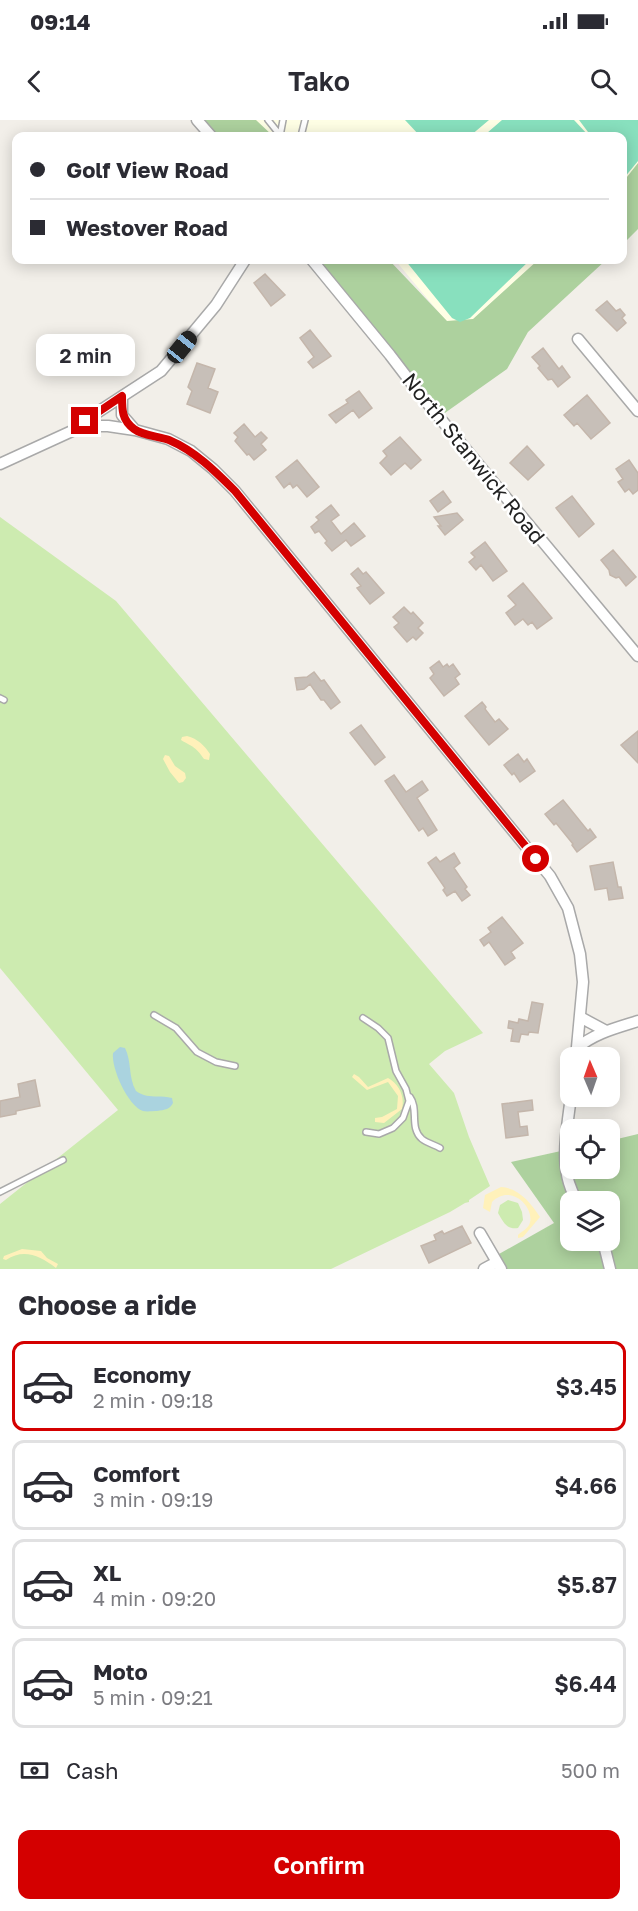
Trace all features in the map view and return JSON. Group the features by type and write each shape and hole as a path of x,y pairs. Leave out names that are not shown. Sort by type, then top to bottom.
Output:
{"street":[{"path":"197,120 207,132"},
{"path":"65,433 161,371 216,305 242,264"},
{"name":"North Stanwick Road","path":"315,264 419,393 638,656"},
{"path":"578,339 638,411"},
{"path":"122,396 122,415 135,430"},
{"path":"0,464 83,426 108,426 135,430 168,440 191,452 235,491 550,876 568,908 580,954 583,982 577,1047"},
{"path":"580,1017 606,1030"},
{"path":"581,1047 588,1038 638,1021"},
{"path":"570,1107 565,1152 567,1182 572,1191"},
{"path":"480,1233 499,1265 484,1269"},
{"path":"606,1251 610,1269"}],"lane":[{"path":"154,1015 176,1028 197,1052 216,1062 235,1066"},
{"path":"363,1018 388,1038 396,1071 414,1103 414,1123 418,1134 422,1139 440,1148"},
{"path":"366,1132 380,1134 393,1128 405,1112 409,1101 408,1096"},
{"path":"0,1192 63,1160"}],"shaded area":[{"path":"197,120 638,120 638,167 627,178 627,132 207,132"},
{"path":"398,264 534,264 457,334"}],"green space":[{"path":"199,120 256,120 269,132 210,132"},
{"path":"405,120 489,120 475,132 416,132"},
{"path":"502,120 574,120 585,132 488,132"},
{"path":"579,120 638,120 638,161 627,174 627,132 588,132"},
{"path":"638,163 638,229 627,240 627,177"},
{"path":"319,264 393,264 447,321 473,319 534,264 602,264 528,332 507,369 442,415"},
{"path":"408,264 526,264 470,318 460,322 452,318"},
{"path":"0,517 116,601 483,1033 445,1051 429,1064 454,1093 469,1137 490,1186 469,1202 331,1269 0,1269 0,1204 118,1110 0,968"},
{"path":"638,1134 638,1269 507,1269 499,1254 554,1223 511,1162 560,1151 560,1179 620,1179 620,1138"},
{"path":"508,1200 518,1203 522,1212 523,1220 518,1228 508,1226 498,1213 500,1205"}],"sand":[{"path":"187,736 203,745 210,754 209,760 204,759 196,749 181,740 182,737"},
{"path":"165,755 169,756 175,766 185,773 186,778 183,782 179,783 170,772 163,759"},
{"path":"354,1074 368,1087 388,1078 398,1087 402,1095 402,1109 384,1123 375,1122 375,1118 397,1109 398,1096 388,1082 367,1090 352,1077"},
{"path":"501,1187 519,1193 540,1217 523,1237 518,1238 518,1235 529,1225 530,1219 526,1205 521,1200 507,1195 492,1202 490,1212 483,1208 485,1195"},
{"path":"22,1249 41,1251 47,1258 58,1264 56,1268 38,1257 26,1254 3,1259 4,1256"}],"water":[{"path":"120,1047 125,1048 127,1053 136,1091 149,1096 172,1098 173,1103 170,1107 157,1111 145,1111 137,1108 132,1102 122,1086 113,1060 113,1053"}],"building":[{"path":"265,274 285,295 271,306 254,283"},
{"path":"607,301 616,311 620,309 625,315 622,318 626,323 617,331 596,310"},
{"path":"310,330 331,356 313,368 308,362 314,357 300,338"},
{"path":"543,348 559,369 562,366 570,377 558,387 552,379 548,380 532,357"},
{"path":"197,363 215,369 208,388 218,392 210,413 187,404 192,391 188,387"},
{"path":"359,391 372,408 359,418 353,410 336,423 329,415 348,403 346,400"},
{"path":"587,395 610,423 591,439 577,423 574,426 564,415"},
{"path":"244,424 255,437 261,432 267,438 261,444 266,450 254,460 235,441 238,437 234,433"},
{"path":"400,437 421,460 411,469 405,463 391,475 380,463 387,456 383,451"},
{"path":"527,446 544,465 528,480 510,463"},
{"path":"297,460 319,487 307,497 297,485 293,488 290,483 284,488 276,477"},
{"path":"629,460 638,473 638,490 633,494 629,489 625,492 618,482 623,479 616,469"},
{"path":"443,491 451,502 438,512 430,501"},
{"path":"572,496 594,524 579,537 556,508"},
{"path":"331,505 339,515 331,521 341,534 354,523 365,536 351,546 346,540 332,551 319,531 315,533 311,527 319,520 316,517"},
{"path":"457,513 463,520 445,535 434,517"},
{"path":"485,542 507,571 493,581 481,565 476,570 469,562 475,557 471,553"},
{"path":"613,550 636,577 626,586 619,577 610,575 601,560"},
{"path":"358,568 363,574 366,572 384,593 370,604 357,588 361,586 351,574"},
{"path":"523,583 552,618 537,629 532,622 528,625 523,619 515,625 506,613 516,605 508,596"},
{"path":"404,607 411,614 413,612 423,623 418,628 423,633 416,640 413,637 407,642 394,627 399,623 393,617"},
{"path":"439,661 443,667 453,664 460,674 455,678 459,684 444,696 430,678 434,674 430,668"},
{"path":"314,672 321,681 324,680 340,702 331,709 324,700 321,700 310,684 304,689 297,690 295,678 307,677"},
{"path":"482,702 495,722 499,719 508,729 489,745 465,716"},
{"path":"361,725 385,757 375,765 350,733"},
{"path":"638,731 638,763 621,745"},
{"path":"518,754 524,762 527,759 535,771 520,782 504,765"},
{"path":"394,775 406,792 422,781 428,790 417,798 437,830 428,836 423,828 419,831 385,781"},
{"path":"563,800 588,831 590,829 596,837 577,852 556,823 554,825 545,814"},
{"path":"454,853 460,863 454,868 470,895 462,901 455,891 447,896 443,890 445,888 428,863 436,857 440,862"},
{"path":"613,862 618,887 621,887 623,898 609,900 607,888 595,890 590,866"},
{"path":"502,917 523,943 511,952 515,958 505,965 489,942 484,946 480,940 491,932 488,928"},
{"path":"532,1002 543,1004 538,1033 521,1034 519,1042 511,1041 513,1029 508,1028 509,1021 518,1023 519,1019 528,1021"},
{"path":"35,1080 40,1106 0,1117 0,1101 20,1097 18,1084"},
{"path":"532,1100 533,1110 518,1112 520,1127 527,1126 528,1135 506,1138 502,1104"},
{"path":"462,1226 471,1243 429,1263 421,1246 436,1240 434,1235 442,1231 444,1234"}],"route":[{"path":"85,421 122,396 122,415 135,430 168,440 191,452 235,491 536,859"}]}
